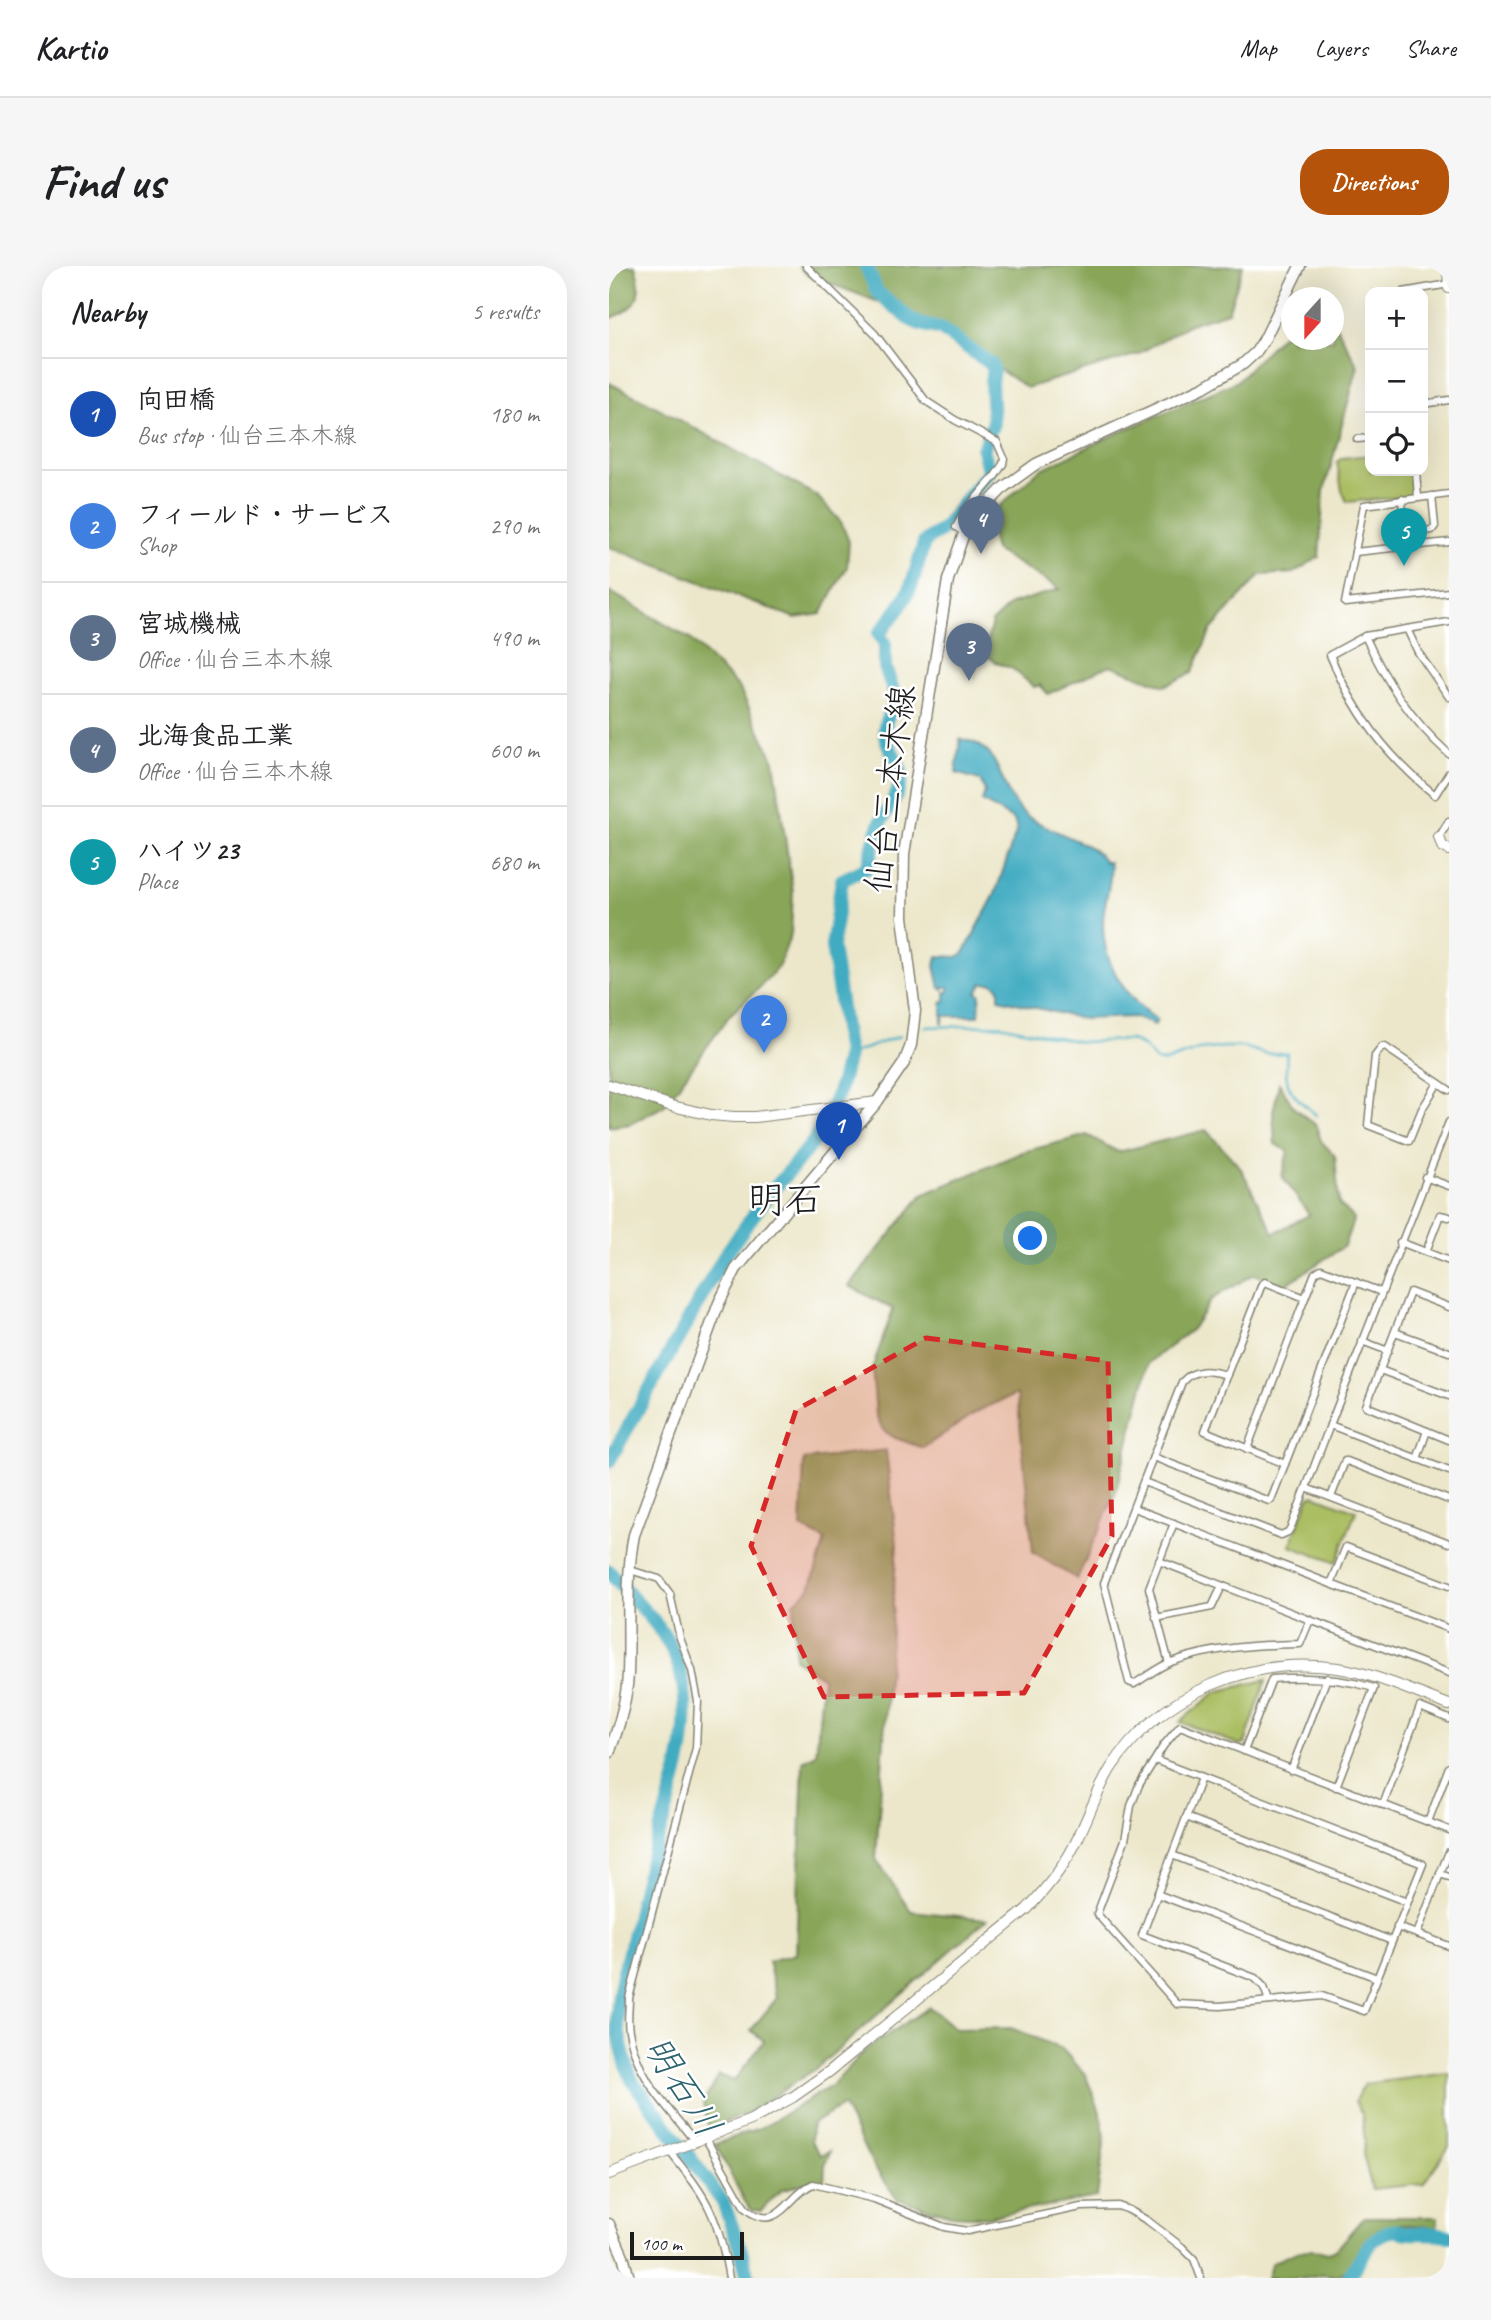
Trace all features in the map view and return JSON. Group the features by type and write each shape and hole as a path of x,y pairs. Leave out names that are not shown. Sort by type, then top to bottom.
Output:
{"main road":[{"name":"仙台三本木線","path":"609,1753 626,1694 631,1550 640,1514 728,1284 760,1239 877,1102 904,1063 913,1035 915,1011 903,917 904,854 948,580 964,533 988,502 1027,469 1215,381 1243,364 1265,338 1300,266"},
{"path":"609,2224 629,2278"}],"street":[{"path":"806,266 875,334 926,401 997,442 1004,458 1003,464 965,511 956,527 964,533"},
{"path":"1428,289 1449,286 1448,266"},
{"path":"1428,403 1449,400"},
{"path":"1357,439 1365,438"},
{"path":"1416,476 1418,497"},
{"path":"1449,494 1364,505 1345,603 1449,592"},
{"path":"1402,499 1404,529 1408,533 1432,530 1435,526 1432,496"},
{"path":"1355,552 1449,542"},
{"path":"1449,622 1366,636 1329,655 1349,696 1383,746 1409,774 1435,795 1449,773"},
{"path":"1408,629 1417,652 1449,697"},
{"path":"1366,636 1387,682 1402,704 1419,726 1449,754"},
{"path":"1439,837 1449,821"},
{"path":"1439,837 1449,844"},
{"path":"1439,837 1442,846 1449,850"},
{"path":"1438,1083 1422,1109 1409,1141 1368,1125 1375,1056 1382,1047 1449,1090"},
{"path":"609,1085 672,1106 711,1115 755,1117 877,1102"},
{"path":"1143,1482 1281,1535 1288,1532 1425,1177 1449,1122"},
{"path":"1425,1177 1449,1186"},
{"path":"1426,1252 1440,1215 1449,1217"},
{"path":"1400,1242 1449,1261"},
{"path":"1247,1449 1315,1273 1321,1269 1381,1292"},
{"path":"1285,1464 1205,1431 1262,1284 1265,1282 1305,1298"},
{"path":"1153,1457 1269,1501 1356,1282"},
{"path":"1449,1307 1410,1292 1366,1406 1449,1440"},
{"path":"1395,1332 1449,1352"},
{"path":"1362,1341 1388,1351"},
{"path":"1380,1370 1449,1396"},
{"path":"1227,1375 1197,1371 1185,1378 1104,1587 1129,1682 1134,1684 1169,1663 1225,1648 1300,1644 1310,1620"},
{"path":"1330,1425 1449,1471"},
{"path":"1417,1458 1427,1431"},
{"path":"1331,1497 1347,1461 1449,1500"},
{"path":"1306,1488 1449,1543"},
{"path":"1134,1507 1449,1629"},
{"path":"1169,1663 1149,1588 1174,1523"},
{"path":"1331,1584 1346,1547 1449,1586"},
{"path":"1159,1561 1449,1673"},
{"path":"630,1575 654,1576 667,1588 680,1638 692,1670 698,1701 698,1723 696,1748 629,1998 629,2030 642,2074 698,2142 745,2208 754,2214 772,2216 783,2211 806,2187 813,2184 874,2199 944,2227 967,2231 1081,2207 1118,2206 1148,2221 1182,2247 1194,2259 1201,2278"},
{"path":"1156,1618 1212,1607 1222,1586"},
{"path":"609,2175 698,2142 773,2109 815,2082 1027,1909 1051,1883 1069,1857 1102,1783 1128,1746 1161,1715 1202,1689 1249,1672 1276,1667 1319,1666 1359,1672 1449,1705"},
{"path":"1291,1770 1327,1678"},
{"path":"1244,1751 1272,1679 1327,1678 1348,1680 1374,1688 1336,1787"},
{"path":"1383,1805 1420,1707 1449,1718"},
{"path":"1155,1760 1423,1864 1364,2011 1321,1996 1220,2006 1177,2004 1097,1914 1125,1840 1131,1806 1139,1785 1164,1745 1180,1726 1449,1830"},
{"path":"1428,1822 1449,1768"},
{"path":"1201,1778 1142,1935 1255,1978 1264,1987 1269,2001"},
{"path":"1187,1817 1407,1902"},
{"path":"1417,1934 1449,1852"},
{"path":"1172,1855 1392,1941"},
{"path":"1440,1874 1449,1877"},
{"path":"1157,1894 1377,1978"},
{"path":"1397,1927 1449,1946"},
{"path":"671,2151 711,2210 729,2278"}],"highlighted area":[{"path":"926,1338 1108,1361 1112,1536 1024,1693 824,1697 751,1546 796,1410"}],"green space":[{"path":"609,266 635,266 639,285 632,305 609,319"},
{"path":"799,266 1243,266 1228,312 1190,324 1138,354 1027,388 945,327 807,275"},
{"path":"1281,336 1281,350 1344,350 1344,340 1358,366 1324,491 1319,557 1293,573 1260,575 1211,630 1192,673 1164,686 1110,665 1048,694 1040,685 1034,687 1013,669 997,663 984,653 992,622 1011,604 1060,589 995,550 987,518 1039,470 1236,382"},
{"path":"609,383 817,496 841,522 849,542 847,567 821,614 795,618 609,547"},
{"path":"1365,456 1365,476 1411,476 1413,496 1347,502 1342,491 1337,462 1342,458"},
{"path":"609,591 690,639 739,687 774,761 793,892 791,934 779,966 730,1015 664,1106 630,1124 609,1127"},
{"path":"1279,1083 1294,1108 1316,1125 1321,1141 1335,1156 1339,1204 1354,1218 1344,1246 1284,1286 1254,1274 1212,1299 1192,1329 1149,1363 1115,1494 1077,1579 1033,1553 1017,1394 980,1410 923,1448 895,1438 883,1430 876,1415 872,1369 893,1309 849,1286 922,1195 1023,1152 1087,1135 1118,1152 1206,1130 1240,1167 1274,1233 1309,1215 1282,1176 1288,1151 1275,1144 1273,1112"},
{"path":"886,1450 897,1544 876,1859 911,1911 987,1919 818,2067 748,2113 709,2129 703,2103 719,2075 734,2081 764,2041 751,2030 777,1998 768,1961 796,1954 803,1761 816,1754 823,1678 795,1659 794,1603 810,1588 825,1540 801,1528 804,1460"},
{"path":"1314,1495 1356,1511 1336,1563 1290,1546 1309,1497"},
{"path":"1266,1680 1245,1743 1239,1745 1180,1722 1216,1692"},
{"path":"929,2007 956,2029 1011,2028 1062,2049 1085,2074 1099,2109 1105,2136 1097,2197 988,2217 951,2215 897,2199 873,2165 843,2106 812,2124 811,2142 821,2155 830,2151 825,2165 824,2181 812,2181 781,2190 761,2211 752,2210 745,2202 715,2144 762,2127 833,2085 865,2050"},
{"path":"1449,2073 1449,2147 1423,2184 1372,2189 1363,2154 1365,2142 1362,2114 1355,2101 1365,2084"},
{"path":"1364,2217 1438,2217 1437,2228 1401,2224 1379,2229 1346,2271 1336,2276 1324,2274 1301,2278 1267,2278 1271,2264 1292,2254 1305,2250 1328,2253 1335,2250"}],"water":[{"path":"960,739 975,743 993,758 1014,803 1023,813 1091,848 1105,862 1109,862 1110,880 1103,927 1109,958 1123,987 1157,1020 1155,1025 1135,1017 1083,1019 999,999 999,988 993,983 982,983 977,992 980,994 979,1016 944,1016 942,1024 942,1001 945,1001 945,992 949,992 949,987 944,987 943,990 940,988 935,966 937,956 957,957 964,953 995,894 1017,829 1014,820 982,801 985,791 980,780 956,773"}],"waterway":[{"name":"明石川","path":"609,1461 725,1255 760,1206 814,1141 838,1094 848,1055 832,946 842,880 867,868 882,820 896,796 901,780 900,768 885,734 887,720 896,698 885,667 885,644 879,634 900,607 911,587 924,543 944,529 989,472 983,450 993,423 991,364 941,329 911,320 877,292 866,266"},
{"path":"925,1027 1000,1025 1081,1042 1130,1040 1143,1046 1156,1061 1164,1062 1199,1050 1224,1047 1243,1047 1266,1054 1287,1053 1286,1075 1290,1089 1316,1115"},
{"path":"848,1055 900,1036"},
{"name":"明石川","path":"609,1571 656,1624 672,1649 684,1688 686,1713 680,1763 648,1869 623,1976 618,2008 620,2041 632,2080 723,2202 748,2278"},
{"path":"1348,2278 1366,2249 1385,2233 1397,2231 1449,2236"}],"place":[{"name":"北海食品工業","path":"981,554"},
{"name":"ハイツ23","path":"1404,566"},
{"name":"宮城機械","path":"969,681"},
{"name":"フィールド・サービス","path":"764,1053"},
{"name":"向田橋","path":"839,1160"}],"district":[{"name":"明石","path":"785,1199"}]}
